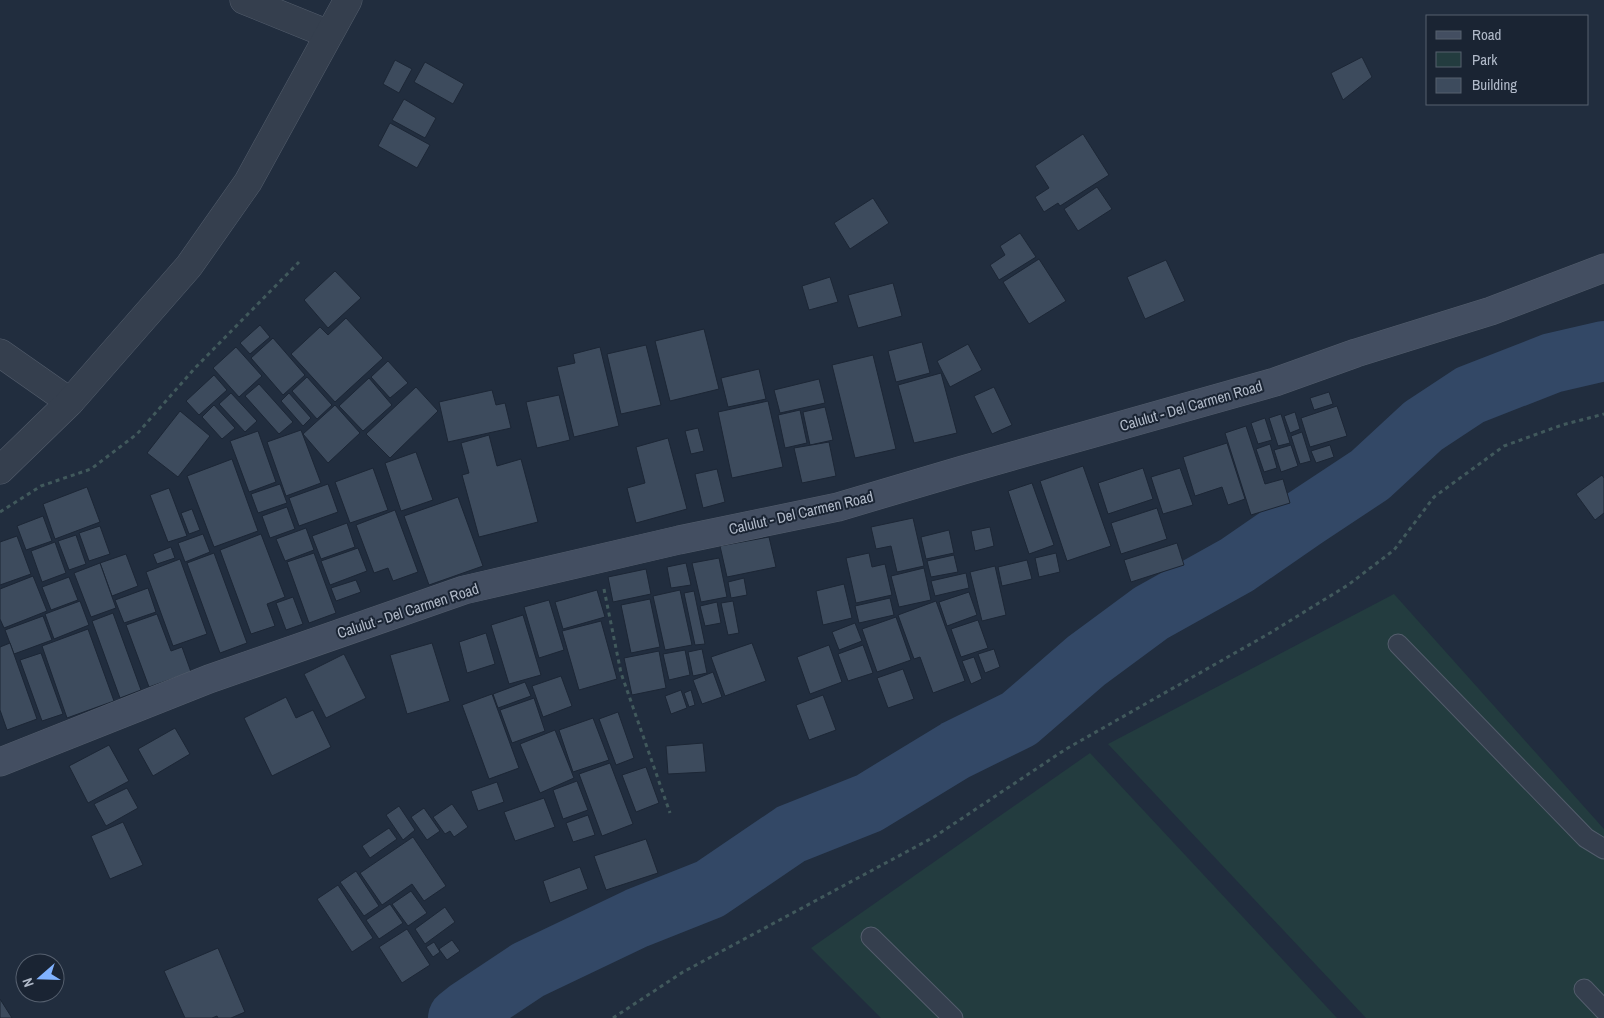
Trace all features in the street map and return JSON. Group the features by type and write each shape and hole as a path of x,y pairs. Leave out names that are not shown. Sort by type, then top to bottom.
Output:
{"main road":[{"name":"Calulut - Del Carmen Road","path":"0,762 209,679 464,590 838,507 1276,382 1356,353 1491,311 1604,268"}],"street":[{"path":"244,0 328,34"},
{"path":"0,470 70,402 195,258 248,182 348,0"},
{"path":"0,353 70,402"}],"lane":[{"path":"1398,644 1586,838 1604,849"},
{"path":"871,937 953,1018"},
{"path":"1584,988 1604,1010"}],"path":[{"path":"0,512 41,486 91,469 137,434 195,368 299,262"},
{"path":"613,1018 683,972 934,836 1066,749 1270,633 1348,585 1394,550 1434,497 1504,446 1562,425 1604,414"},
{"path":"598,559 621,673 670,813"}],"green space":[{"path":"1394,594 1604,829 1604,1018 1366,1018 1108,744"},
{"path":"1090,753 1337,1018 881,1018 811,948"}],"building":[{"path":"1362,57 1372,77 1343,100 1331,73"},
{"path":"395,60 412,69 399,93 383,84"},
{"path":"425,62 464,84 453,104 414,82"},
{"path":"404,99 436,118 425,138 392,120"},
{"path":"390,123 430,145 417,168 378,146"},
{"path":"1083,134 1109,175 1060,206 1058,203 1044,212 1035,197 1049,188 1035,166"},
{"path":"1097,187 1112,209 1078,231 1064,209"},
{"path":"873,198 889,223 850,249 834,223"},
{"path":"1020,233 1036,257 999,280 990,265 1005,255 1000,246"},
{"path":"1039,259 1066,301 1029,324 1003,282"},
{"path":"1166,260 1185,301 1145,319 1127,277"},
{"path":"335,271 361,298 328,328 304,300"},
{"path":"830,277 838,302 809,310 802,286"},
{"path":"893,283 902,316 858,328 848,295"},
{"path":"346,318 383,358 335,402 291,354 320,327 328,335"},
{"path":"260,325 270,337 250,354 240,343"},
{"path":"704,329 719,389 670,401 655,341"},
{"path":"273,338 305,375 283,395 251,358"},
{"path":"922,342 930,373 896,382 888,351"},
{"path":"968,344 982,370 950,387 937,361"},
{"path":"646,345 661,405 621,414 607,354"},
{"path":"236,347 262,376 239,397 213,368"},
{"path":"600,347 619,426 574,437 557,367 575,363 573,354"},
{"path":"873,355 896,449 855,458 832,365"},
{"path":"388,361 408,383 390,398 371,377"},
{"path":"759,369 766,399 728,407 721,378"},
{"path":"941,373 957,433 914,443 898,385"},
{"path":"214,375 227,390 199,415 186,401"},
{"path":"307,377 332,405 317,419 292,391"},
{"path":"369,378 392,405 363,431 339,406"},
{"path":"819,379 825,403 780,413 774,390"},
{"path":"259,384 293,422 279,434 245,396"},
{"path":"416,387 438,411 390,458 366,434"},
{"path":"994,387 1012,425 992,434 974,396"},
{"path":"492,390 496,405 505,403 511,428 448,442 439,402"},
{"path":"1329,392 1333,404 1314,410 1310,398"},
{"path":"231,393 257,421 245,432 219,404"},
{"path":"289,393 311,418 303,426 281,401"},
{"path":"559,395 570,440 537,448 526,402"},
{"path":"768,401 783,467 732,478 718,412"},
{"path":"214,405 235,428 222,439 202,417"},
{"path":"335,405 360,433 328,463 303,434"},
{"path":"1337,406 1347,436 1310,447 1301,418"},
{"path":"825,407 833,440 810,445 803,412"},
{"path":"800,410 807,443 785,448 778,415"},
{"path":"180,411 210,436 178,477 147,453"},
{"path":"1295,412 1300,429 1290,433 1284,416"},
{"path":"1281,414 1290,443 1278,446 1269,418"},
{"path":"1265,418 1272,440 1258,444 1251,423"},
{"path":"1246,426 1265,484 1283,479 1290,503 1251,515 1225,433"},
{"path":"698,428 704,451 691,454 685,431"},
{"path":"301,430 321,483 286,496 267,442"},
{"path":"258,431 276,482 249,492 230,441"},
{"path":"1302,432 1311,461 1300,464 1291,436"},
{"path":"489,435 497,466 521,459 538,522 479,537 462,475 469,473 461,443"},
{"path":"668,438 687,509 636,523 627,488 645,483 636,447"},
{"path":"829,442 836,476 802,483 794,448"},
{"path":"1227,443 1245,499 1228,505 1222,487 1195,496 1183,457"},
{"path":"1270,444 1277,468 1264,472 1256,449"},
{"path":"1291,445 1298,466 1281,472 1274,450"},
{"path":"1330,445 1334,457 1316,463 1311,451"},
{"path":"416,452 433,500 401,511 385,463"},
{"path":"232,459 258,531 214,547 187,476"},
{"path":"1083,466 1111,546 1067,561 1040,481"},
{"path":"373,468 388,510 350,523 335,482"},
{"path":"1143,468 1153,499 1108,514 1098,483"},
{"path":"1180,468 1193,505 1163,514 1151,477"},
{"path":"717,469 725,502 703,508 695,474"},
{"path":"1602,475 1604,478 1604,513 1595,520 1576,494"},
{"path":"1032,483 1054,545 1029,554 1008,491"},
{"path":"280,484 287,503 258,513 251,494"},
{"path":"328,484 338,512 299,526 289,498"},
{"path":"87,487 100,522 55,539 43,504"},
{"path":"169,488 187,536 168,542 150,495"},
{"path":"458,497 483,566 429,585 404,516"},
{"path":"287,507 295,529 270,538 262,516"},
{"path":"1157,508 1167,539 1121,554 1111,523"},
{"path":"192,509 200,530 189,534 181,513"},
{"path":"395,510 418,572 393,581 388,568 374,573 356,525"},
{"path":"43,516 52,541 26,550 17,526"},
{"path":"913,518 924,566 897,572 891,546 876,549 871,527"},
{"path":"347,523 355,547 321,559 312,536"},
{"path":"100,526 110,554 89,561 79,533"},
{"path":"990,527 994,546 975,551 971,531"},
{"path":"306,528 314,550 285,561 276,539"},
{"path":"949,530 954,553 926,559 921,537"},
{"path":"203,534 210,552 185,562 178,543"},
{"path":"261,534 285,597 267,604 275,626 251,634 220,550"},
{"path":"76,535 86,564 69,570 58,541"},
{"path":"17,536 31,574 0,585 0,542"},
{"path":"769,537 776,567 727,577 720,546"},
{"path":"55,542 66,573 42,582 31,551"},
{"path":"1177,543 1184,565 1131,582 1124,560"},
{"path":"171,547 175,558 157,564 153,554"},
{"path":"358,548 367,571 330,585 321,561"},
{"path":"214,553 247,643 220,653 187,563"},
{"path":"314,553 336,613 309,623 287,562"},
{"path":"869,553 872,567 885,564 892,595 856,603 846,558"},
{"path":"1056,553 1060,572 1039,577 1035,558"},
{"path":"126,554 138,586 112,596 100,563"},
{"path":"954,555 958,572 931,577 927,561"},
{"path":"719,558 727,597 701,602 692,563"},
{"path":"180,559 207,634 173,646 146,572"},
{"path":"1027,560 1032,579 1002,586 998,567"},
{"path":"100,563 116,608 91,617 74,573"},
{"path":"686,563 691,585 671,588 667,567"},
{"path":"995,566 1006,615 982,621 970,572"},
{"path":"924,568 931,600 899,607 891,576"},
{"path":"646,569 651,594 613,602 608,577"},
{"path":"966,573 969,588 935,596 931,581"},
{"path":"33,576 47,611 4,628 0,619 0,589"},
{"path":"69,577 78,600 51,610 42,587"},
{"path":"744,578 747,595 731,598 728,582"},
{"path":"356,580 361,592 336,601 331,588"},
{"path":"844,584 852,618 823,625 816,591"},
{"path":"148,588 156,612 124,623 115,600"},
{"path":"597,590 605,617 563,629 555,602"},
{"path":"680,590 692,645 665,650 653,596"},
{"path":"694,591 705,644 695,645 684,593"},
{"path":"969,592 977,615 947,626 939,602"},
{"path":"293,597 303,624 286,630 276,603"},
{"path":"890,598 894,615 859,623 855,606"},
{"path":"650,599 660,647 631,653 621,605"},
{"path":"549,600 564,650 539,658 524,607"},
{"path":"80,601 89,625 54,639 45,614"},
{"path":"733,601 739,633 728,635 721,603"},
{"path":"936,601 965,681 933,693 920,657 914,659 898,615"},
{"path":"717,602 721,623 705,626 700,606"},
{"path":"113,613 141,690 120,698 92,621"},
{"path":"157,614 171,651 182,647 191,672 149,687 126,625"},
{"path":"523,615 541,675 509,684 491,625"},
{"path":"43,616 52,640 14,654 5,630"},
{"path":"896,617 911,660 877,672 862,629"},
{"path":"978,620 988,648 961,657 951,629"},
{"path":"601,621 617,679 579,690 562,631"},
{"path":"855,623 862,641 839,650 832,632"},
{"path":"88,629 114,701 67,718 42,646"},
{"path":"486,633 495,664 467,673 459,642"},
{"path":"10,643 37,719 7,730 0,710 0,647"},
{"path":"432,643 450,701 407,714 390,655"},
{"path":"752,643 766,681 725,696 711,657"},
{"path":"829,645 842,682 810,694 797,657"},
{"path":"863,645 873,673 848,681 838,654"},
{"path":"702,649 707,673 693,676 688,652"},
{"path":"994,649 1000,667 985,673 978,654"},
{"path":"685,650 690,675 669,680 663,654"},
{"path":"659,651 666,688 632,695 624,658"},
{"path":"41,653 63,714 42,721 20,660"},
{"path":"344,654 366,698 326,718 304,674"},
{"path":"974,657 982,679 971,684 962,661"},
{"path":"903,669 914,699 888,708 877,678"},
{"path":"713,672 722,697 702,704 693,680"},
{"path":"561,676 572,706 543,717 532,686"},
{"path":"525,682 531,696 498,708 493,694"},
{"path":"681,690 687,708 671,714 665,696"},
{"path":"691,690 695,705 689,707 684,693"},
{"path":"492,694 519,768 489,779 462,705"},
{"path":"823,695 836,730 809,740 796,705"},
{"path":"286,697 296,718 313,710 331,747 272,776 244,718"},
{"path":"534,698 545,731 512,743 500,710"},
{"path":"618,712 634,758 616,765 599,719"},
{"path":"593,718 609,760 573,772 559,730"},
{"path":"175,728 190,754 153,776 138,749"},
{"path":"555,730 574,778 540,793 520,744"},
{"path":"703,743 706,772 668,774 666,746"},
{"path":"109,745 129,781 88,803 69,766"},
{"path":"610,763 633,824 602,836 579,774"},
{"path":"646,767 659,803 636,812 622,775"},
{"path":"577,781 588,810 563,819 553,790"},
{"path":"497,782 504,802 478,811 471,791"},
{"path":"127,788 138,808 106,826 94,804"},
{"path":"544,798 555,827 515,841 504,812"},
{"path":"452,804 468,827 454,837 450,831 445,834 433,817"},
{"path":"399,806 415,830 403,840 386,815"},
{"path":"424,808 440,831 427,840 411,817"},
{"path":"588,815 595,835 573,842 566,823"},
{"path":"123,822 143,865 110,879 91,836"},
{"path":"389,828 397,839 370,858 362,846"},
{"path":"413,837 446,886 424,901 412,884 382,905 360,873"},
{"path":"646,839 658,873 606,890 594,856"},
{"path":"580,867 588,889 550,903 543,881"},
{"path":"356,871 379,906 364,916 340,882"},
{"path":"338,885 373,938 352,952 317,899"},
{"path":"411,891 427,913 408,926 392,904"},
{"path":"390,904 403,923 379,939 366,920"},
{"path":"445,907 455,922 425,944 415,929"},
{"path":"407,929 430,965 402,983 379,947"},
{"path":"452,940 460,951 447,960 439,949"},
{"path":"434,942 440,952 433,957 426,947"},
{"path":"218,948 245,1012 231,1018 218,1018 217,1016 212,1018 185,1018 164,971"},
{"path":"0,999 12,1018 0,1018"}],"waterway":[{"path":"458,1018 528,970 637,918 710,889 791,834 869,803 956,750 1019,719 1086,661 1151,613 1237,565 1370,475 1423,426 1470,395 1552,363 1604,351"}]}
